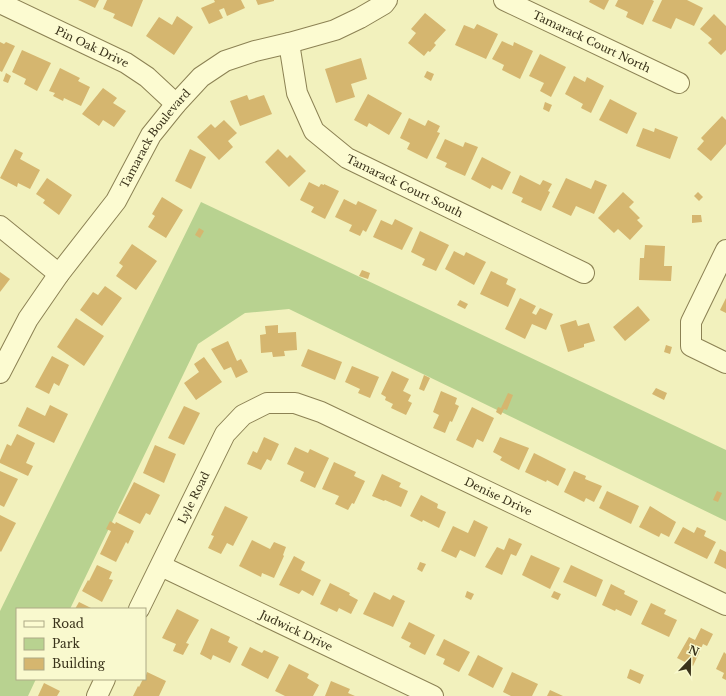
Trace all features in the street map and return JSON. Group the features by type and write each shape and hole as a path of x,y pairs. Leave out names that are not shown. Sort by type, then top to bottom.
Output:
{"street":[{"name":"Tamarack Boulevard","path":"0,373 28,319 59,274 116,201 151,135 176,104 201,77 225,61 255,51 335,30 360,18 384,4 387,0"},
{"name":"Tamarack Court North","path":"504,0 679,83"},
{"name":"Pin Oak Drive","path":"0,3 126,63 147,76 176,104"},
{"name":"Tamarack Court South","path":"289,43 297,93 314,131 347,158 584,273"},
{"path":"0,226 59,274"},
{"path":"726,250 691,322 691,346 726,363"},
{"name":"Lyle Road","path":"139,608 225,434 243,414 267,403"},
{"name":"Denise Drive","path":"267,403 295,403 321,412 726,605"},
{"name":"Judwick Drive","path":"160,566 433,696"},
{"path":"97,696 105,680"}],"green space":[{"path":"201,202 726,450 726,521 289,309 245,313 198,344 70,608 16,608 16,680 36,680 28,696 0,696 0,611"}],"building":[{"path":"78,0 99,0 95,8"},
{"path":"107,0 143,0 132,27 113,18 115,14 103,9"},
{"path":"214,0 241,0 245,8 227,16 224,8 219,10 223,18 209,24 201,8 215,2"},
{"path":"256,0 274,0 274,1 258,5"},
{"path":"590,0 609,0 604,10 589,2"},
{"path":"618,0 654,1 643,25 626,17 628,12 615,6"},
{"path":"662,0 687,0 703,8 694,26 676,18 671,29 652,21"},
{"path":"425,13 446,30 434,43 436,45 424,56 408,43 416,33 411,29"},
{"path":"714,14 726,26 726,50 721,55 708,43 712,39 700,29"},
{"path":"177,16 193,27 174,55 146,36 159,17 172,25"},
{"path":"477,24 498,34 486,59 455,45 464,25 474,29"},
{"path":"502,41 513,46 514,42 533,51 520,79 502,70 504,65 492,59"},
{"path":"0,42 4,44 6,42 15,46 2,72 0,71"},
{"path":"22,50 51,63 37,91 24,84 26,79 12,72"},
{"path":"540,54 566,67 551,97 540,91 544,83 529,76"},
{"path":"361,58 367,79 351,84 355,97 336,103 325,69"},
{"path":"60,68 80,78 78,81 90,87 81,106 64,98 63,101 53,96 55,93 49,91"},
{"path":"427,71 434,74 431,81 424,77"},
{"path":"6,73 11,76 8,83 3,81"},
{"path":"574,76 585,82 587,77 604,86 591,113 581,108 583,104 565,94"},
{"path":"103,88 117,98 113,103 126,111 114,127 103,120 99,126 82,114"},
{"path":"368,94 402,113 389,135 369,123 367,127 354,120"},
{"path":"247,95 249,100 264,95 272,114 240,126 230,101"},
{"path":"610,99 637,113 627,134 599,120"},
{"path":"545,102 552,105 549,112 543,109"},
{"path":"722,116 726,120 726,144 711,161 697,149 704,141 701,138"},
{"path":"409,118 425,126 428,120 440,126 437,132 440,133 427,159 407,149 410,143 400,138"},
{"path":"224,120 237,133 228,141 233,147 219,160 197,137 211,124 215,128"},
{"path":"643,128 654,132 655,128 678,137 670,159 636,146"},
{"path":"445,139 463,147 465,142 478,147 465,176 445,167 447,163 436,158"},
{"path":"15,149 23,153 20,159 40,170 30,189 18,183 17,187 0,178"},
{"path":"190,149 206,157 191,189 175,181"},
{"path":"278,149 287,158 290,155 306,171 289,187 265,162"},
{"path":"482,157 511,172 502,190 492,185 490,189 471,179"},
{"path":"520,175 540,185 543,180 552,184 541,211 521,202 523,198 512,193"},
{"path":"47,178 72,195 59,215 43,203 45,200 36,194"},
{"path":"566,178 591,189 595,180 607,185 594,214 576,206 571,216 552,207"},
{"path":"309,182 319,187 321,184 324,184 339,191 325,219 311,212 314,207 300,200"},
{"path":"623,192 634,202 629,207 640,218 637,220 643,226 630,240 618,229 614,233 598,218"},
{"path":"698,192 703,197 699,201 694,196"},
{"path":"162,197 183,210 166,238 148,227 155,216 152,214"},
{"path":"344,199 356,205 358,201 377,210 366,232 363,230 360,236 349,231 352,225 335,217"},
{"path":"692,215 701,215 702,222 692,223"},
{"path":"395,219 413,228 402,250 373,237 381,220 392,225"},
{"path":"199,228 204,231 200,238 195,235"},
{"path":"420,231 449,245 436,271 422,265 425,259 411,252"},
{"path":"132,244 157,261 136,290 116,276 123,266 119,263"},
{"path":"645,245 665,246 664,266 672,266 671,281 639,280 640,258 644,258"},
{"path":"454,251 464,256 466,252 486,262 474,285 445,269"},
{"path":"362,270 370,273 368,279 359,276"},
{"path":"491,271 508,279 506,284 516,289 508,307 480,294"},
{"path":"0,272 10,279 0,292"},
{"path":"105,286 122,298 102,326 80,310 93,292 98,295"},
{"path":"520,298 536,306 532,313 536,315 540,308 553,314 546,330 532,324 525,339 505,329"},
{"path":"726,298 726,313 720,310"},
{"path":"460,300 468,304 465,309 457,305"},
{"path":"638,306 650,320 625,341 613,327"},
{"path":"76,318 104,336 84,366 57,347"},
{"path":"576,320 578,326 589,323 595,341 584,344 584,347 568,352 560,325"},
{"path":"278,325 278,333 296,332 297,350 284,351 285,356 273,357 272,352 261,353 260,335 266,334 265,326"},
{"path":"228,341 237,361 241,359 248,372 236,378 231,367 224,370 211,349"},
{"path":"666,345 672,347 670,354 664,352"},
{"path":"308,349 342,362 335,380 301,366"},
{"path":"52,356 69,365 59,386 54,383 49,394 35,387"},
{"path":"204,357 222,382 196,400 184,383 199,372 194,364"},
{"path":"352,366 379,377 370,398 358,393 360,389 345,382"},
{"path":"392,371 409,379 403,391 411,395 408,401 412,403 406,415 391,408 393,404 385,400 386,397 381,394"},
{"path":"424,375 430,378 424,391 419,389"},
{"path":"656,388 667,393 664,400 652,394"},
{"path":"441,391 457,398 455,404 459,406 445,433 433,428 439,415 433,412"},
{"path":"508,393 513,395 507,410 504,409 501,415 496,412 498,407 501,408"},
{"path":"50,405 68,414 54,443 18,426 27,407 45,416"},
{"path":"184,406 200,413 184,445 168,438"},
{"path":"472,407 494,418 483,442 477,439 473,448 456,440"},
{"path":"17,434 35,443 26,463 33,466 28,476 0,463 7,444 11,446"},
{"path":"264,437 279,444 271,461 267,459 261,470 247,464 253,451 257,453"},
{"path":"500,437 529,448 519,470 500,460 502,457 493,452"},
{"path":"155,445 176,454 164,483 143,473"},
{"path":"295,447 308,453 310,449 329,458 315,488 300,481 304,472 287,464"},
{"path":"534,453 566,469 558,486 547,480 546,482 525,472"},
{"path":"334,462 356,472 354,476 365,481 354,504 352,503 348,510 335,504 339,496 322,489"},
{"path":"0,471 18,479 4,507 0,505"},
{"path":"574,471 586,476 585,479 602,486 594,502 586,498 584,502 564,492"},
{"path":"382,474 401,483 399,487 408,491 401,507 372,496"},
{"path":"134,482 160,495 150,515 146,513 140,524 118,513"},
{"path":"607,491 639,506 631,524 599,508"},
{"path":"717,491 722,493 718,502 713,500"},
{"path":"421,495 438,504 437,508 446,512 439,528 423,520 422,522 410,516"},
{"path":"225,506 248,517 233,546 227,543 221,554 208,548 214,536 211,535"},
{"path":"650,506 676,522 669,537 661,533 659,537 639,527"},
{"path":"0,515 16,523 1,552 0,551"},
{"path":"474,520 488,527 475,557 460,550 456,558 441,551 453,526 468,533"},
{"path":"110,521 115,524 116,522 134,531 128,544 126,542 116,562 100,554 111,531 106,529"},
{"path":"683,527 694,533 697,527 706,531 704,536 716,542 707,559 674,543"},
{"path":"509,538 522,544 516,556 511,554 502,575 485,567 497,547 504,550"},
{"path":"252,540 270,549 274,542 286,547 284,556 274,578 262,573 261,577 239,566"},
{"path":"720,549 726,552 726,569 714,563"},
{"path":"531,555 560,568 550,589 522,575"},
{"path":"294,556 305,562 301,570 321,580 313,596 302,590 299,594 279,585"},
{"path":"420,562 426,564 422,572 417,569"},
{"path":"97,565 112,572 109,579 113,580 102,602 82,591"},
{"path":"571,565 603,580 596,597 563,582"},
{"path":"330,583 350,593 349,595 358,600 351,614 339,608 337,612 320,604"},
{"path":"611,584 625,591 624,594 638,601 631,616 616,609 615,611 602,605"},
{"path":"467,591 474,594 471,600 465,597"},
{"path":"554,591 561,594 558,600 551,597"},
{"path":"374,592 390,600 393,595 405,601 393,627 363,614"},
{"path":"79,602 91,608 76,608"},
{"path":"651,603 666,610 664,614 677,620 669,637 641,624"},
{"path":"177,609 199,620 186,643 189,644 183,655 173,651 176,644 162,638"},
{"path":"409,622 435,635 425,655 409,647 411,643 401,638"},
{"path":"211,628 230,637 228,642 238,647 230,663 213,655 211,660 200,654"},
{"path":"701,628 713,634 707,646 703,644 693,666 677,658 689,637 695,640"},
{"path":"444,639 470,652 459,672 443,664 445,659 436,655"},
{"path":"250,647 262,653 264,650 279,657 268,679 241,665"},
{"path":"724,652 726,654 726,680 722,678 724,673 716,669"},
{"path":"478,655 503,668 493,688 468,675"},
{"path":"289,664 309,674 307,678 319,685 313,696 285,696 275,691"},
{"path":"630,669 644,675 640,684 627,678"},
{"path":"147,672 166,681 159,696 133,696 142,680 146,680"},
{"path":"512,672 538,684 532,696 511,696 503,692"},
{"path":"331,681 350,689 348,693 355,696 325,696"},
{"path":"44,683 60,691 57,696 38,696"},
{"path":"550,690 563,696 547,696"}]}
